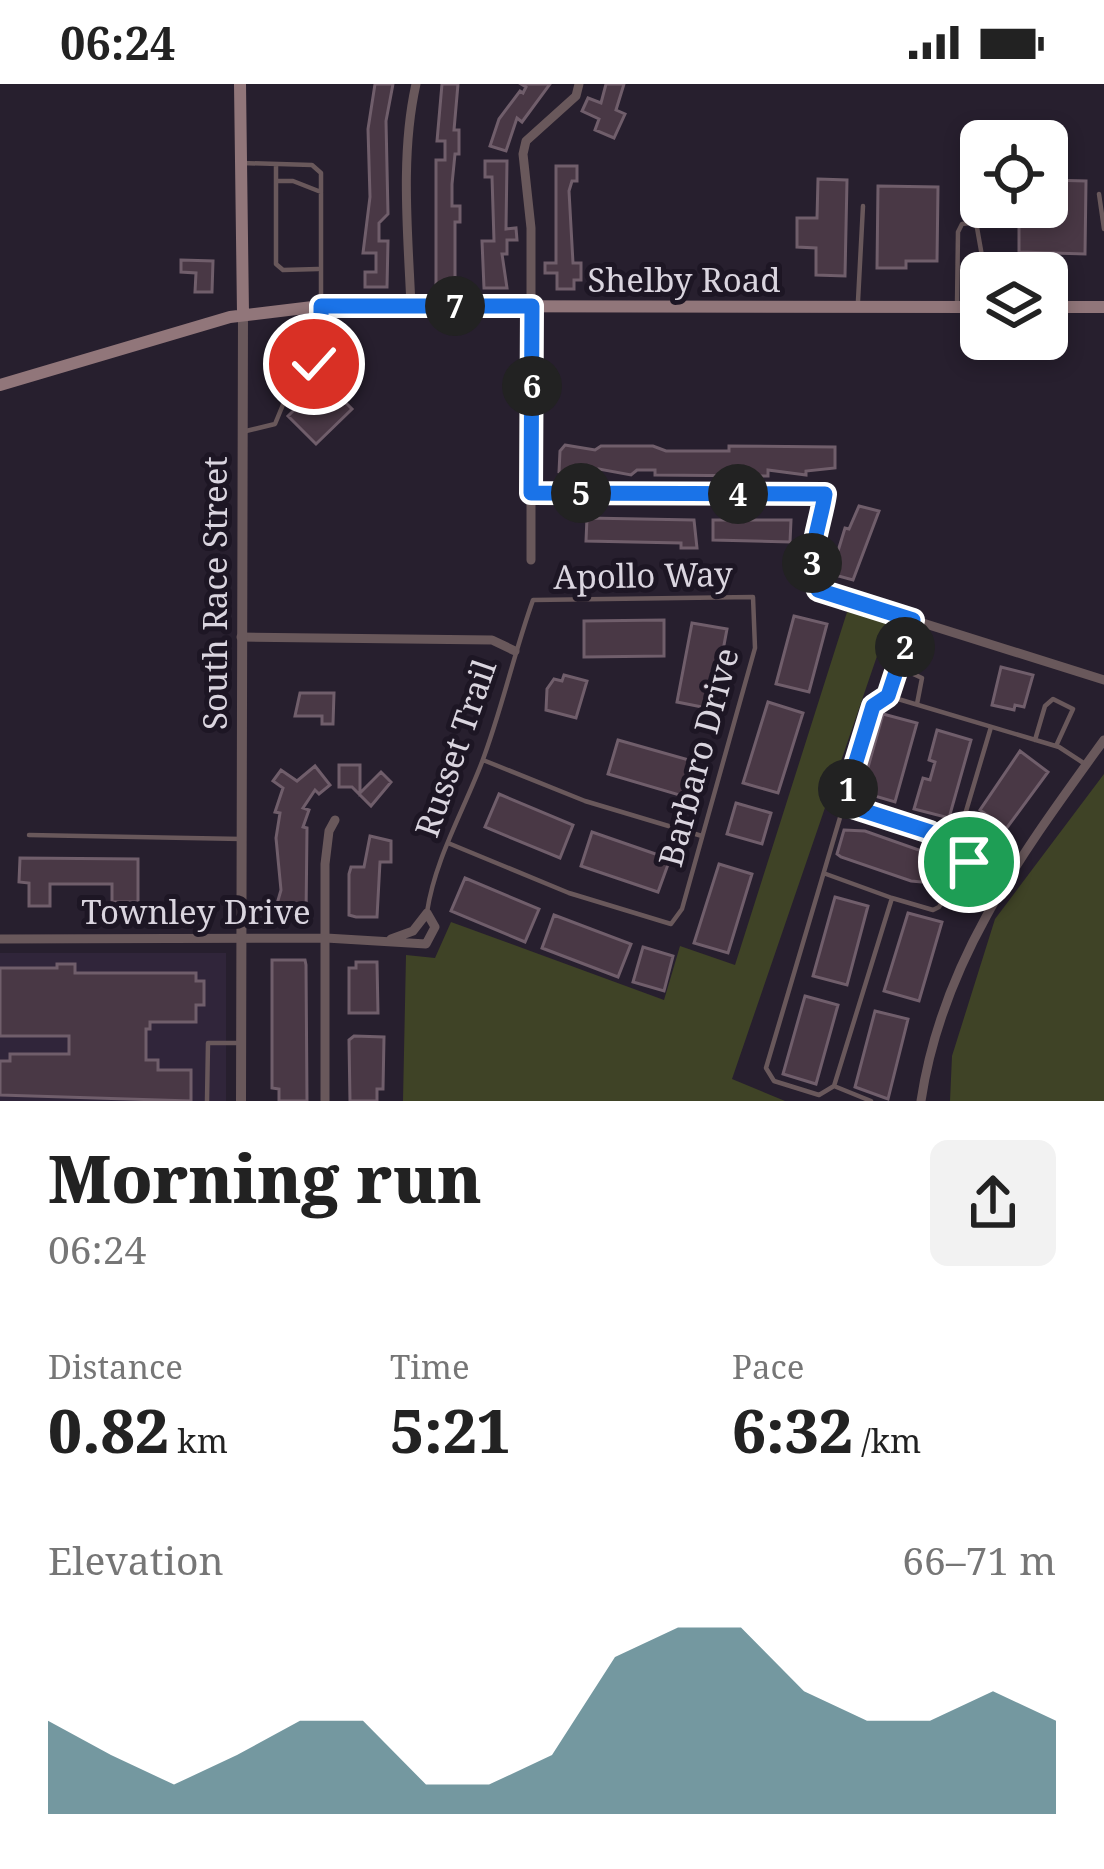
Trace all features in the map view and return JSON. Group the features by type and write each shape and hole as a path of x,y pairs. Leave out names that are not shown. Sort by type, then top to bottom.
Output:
{"main road":[{"name":"South Race Street","path":"240,84 243,314"},
{"name":"Shelby Road","path":"0,385 243,314 321,306 957,307"},
{"path":"1068,307 1104,306"}],"street":[{"path":"411,306 407,217 416,84"},
{"path":"531,560 531,228 523,154 526,141 576,96 579,84"},
{"name":"South Race Street","path":"241,1101 243,314"},
{"path":"531,493 825,494 811,570 818,590 1104,680"},
{"path":"241,637 492,640 515,650"},
{"path":"921,1101 945,997 969,945 1012,867 1104,740"},
{"path":"325,1101 325,864 328,831 335,820"},
{"path":"391,939 413,931 427,913"},
{"name":"Townley Drive","path":"0,939 391,939 410,946 426,944 435,927 427,913"}],"lane":[{"path":"240,431 275,424 287,395 321,350 321,173 312,165 241,163"},
{"path":"276,164 276,264 283,270 321,269"},
{"path":"276,181 293,181 321,192"},
{"path":"1099,194 1104,229"},
{"path":"858,307 863,206"},
{"path":"957,307 962,224 976,222 982,252"},
{"name":"Apollo Way","path":"533,600 754,597"},
{"name":"Barbaro Drive","path":"448,843 569,893 671,924 682,909 755,648 754,597"},
{"name":"Russet Trail","path":"427,913 432,881 483,760 533,600"},
{"path":"892,898 834,1086 819,1095 774,1082 766,1069 843,804 873,706 888,696 913,620"},
{"path":"898,667 922,678 917,704"},
{"path":"888,696 1056,746 1086,765"},
{"path":"1035,740 1045,706 1053,698 1073,709 1056,746"},
{"path":"826,874 933,910 947,900 978,842 964,818 991,727"},
{"path":"483,760 585,801 702,836"},
{"path":"843,804 930,832 969,862"},
{"path":"29,835 242,839"},
{"path":"207,1101 208,1043 241,1043"},
{"path":"834,1086 871,1101"}],"shaded area":[{"path":"0,953 226,953 226,1101 0,1101"}],"green space":[{"path":"848,609 888,624 732,1079 785,1101 403,1101 406,955 435,958 451,922 664,1000 680,946 735,965"},
{"path":"1104,774 1104,1101 950,1101 952,1056 995,919"}],"building":[{"path":"375,84 393,84 386,121 388,214 379,223 379,241 388,241 387,287 365,287 365,272 376,272 376,253 363,253 370,197 368,129"},
{"path":"442,84 458,84 454,130 459,130 459,154 455,154 452,184 452,206 460,206 460,222 455,222 455,288 436,288 436,160 445,160 445,141 437,141"},
{"path":"521,84 550,84 522,122 517,118 506,151 490,146 499,119 526,87"},
{"path":"606,84 624,84 616,110 625,114 614,138 595,130 599,119 582,111 588,98 601,103"},
{"path":"485,161 507,161 506,229 516,228 517,240 507,240 507,254 502,254 507,288 484,288 482,241 494,241 492,177 485,177"},
{"path":"556,166 577,166 577,181 572,181 569,191 573,263 581,263 581,280 574,280 574,289 557,289 557,273 545,273 545,263 556,263"},
{"path":"818,179 847,180 845,276 816,275 816,248 797,247 797,218 817,218"},
{"path":"1068,181 1086,181 1085,254 1019,252 1019,228 1068,228"},
{"path":"878,186 938,187 937,261 877,268"},
{"path":"181,260 213,261 212,292 195,292 196,273 181,272"},
{"path":"324,381 352,409 316,444 288,416"},
{"path":"565,445 595,450 653,446 666,451 835,447 835,468 806,471 806,475 768,470 768,476 655,475 655,470 637,470 631,475 599,469 599,475 569,475 559,472"},
{"path":"859,506 879,511 853,580 831,574 845,528 849,529"},
{"path":"587,518 694,520 697,548 681,548 681,543 586,541"},
{"path":"713,520 791,520 790,542 713,540"},
{"path":"794,616 827,624 809,692 776,684"},
{"path":"664,620 664,656 584,657 584,621"},
{"path":"692,623 727,629 712,709 677,702"},
{"path":"1001,667 1033,675 1024,707 1015,705 1014,710 992,705"},
{"path":"564,675 587,681 576,718 546,710 547,689"},
{"path":"300,693 334,693 333,724 322,724 322,716 295,716"},
{"path":"768,702 803,713 778,793 743,783"},
{"path":"883,714 917,723 895,802 861,792"},
{"path":"937,730 971,740 949,818 914,809 923,778 930,780 935,762 929,760"},
{"path":"618,740 696,762 686,797 608,774"},
{"path":"1020,751 1048,772 1006,829 980,810"},
{"path":"339,765 360,765 360,793 381,772 391,782 371,806 352,787 339,787"},
{"path":"315,766 330,785 319,794 315,790 303,808 309,810 303,827 307,828 306,917 272,919 272,904 277,904 281,890 276,838 280,813 275,812 283,788 273,781 281,770 297,781"},
{"path":"499,794 573,825 560,858 485,827"},
{"path":"736,803 771,813 762,844 727,834"},
{"path":"844,830 865,831 936,856 932,883 911,881 841,857 837,854"},
{"path":"592,832 670,859 658,892 581,866"},
{"path":"370,836 391,841 391,862 380,862 377,917 356,917 349,915 349,874 351,867 364,867"},
{"path":"20,858 138,859 138,902 112,902 112,884 50,884 50,906 29,906 29,883 19,882"},
{"path":"719,864 752,874 728,953 694,943"},
{"path":"465,878 539,909 525,942 451,911"},
{"path":"835,897 868,906 847,985 813,976"},
{"path":"908,913 942,922 919,1001 884,991"},
{"path":"554,915 631,944 618,977 542,948"},
{"path":"643,947 673,956 664,991 633,982"},
{"path":"272,960 305,960 307,1101 279,1101 279,1089 272,1088"},
{"path":"356,962 377,962 378,1013 349,1013 349,968 356,968"},
{"path":"57,964 75,964 75,973 196,973 196,981 204,981 204,1005 196,1005 196,1022 150,1022 146,1029 146,1060 158,1060 158,1070 191,1070 191,1101 0,1095 0,1061 10,1061 10,1054 69,1054 69,1036 0,1036 0,968 57,968"},
{"path":"805,996 838,1005 816,1084 783,1074"},
{"path":"875,1011 908,1019 888,1099 855,1087"},
{"path":"384,1037 383,1089 377,1089 377,1101 350,1101 349,1040"}],"route":[{"path":"314,364 321,350 321,306 532,306 531,493 825,494 811,570 813,584 818,590 913,620 888,696 873,706 843,804 930,832 969,862"}]}
